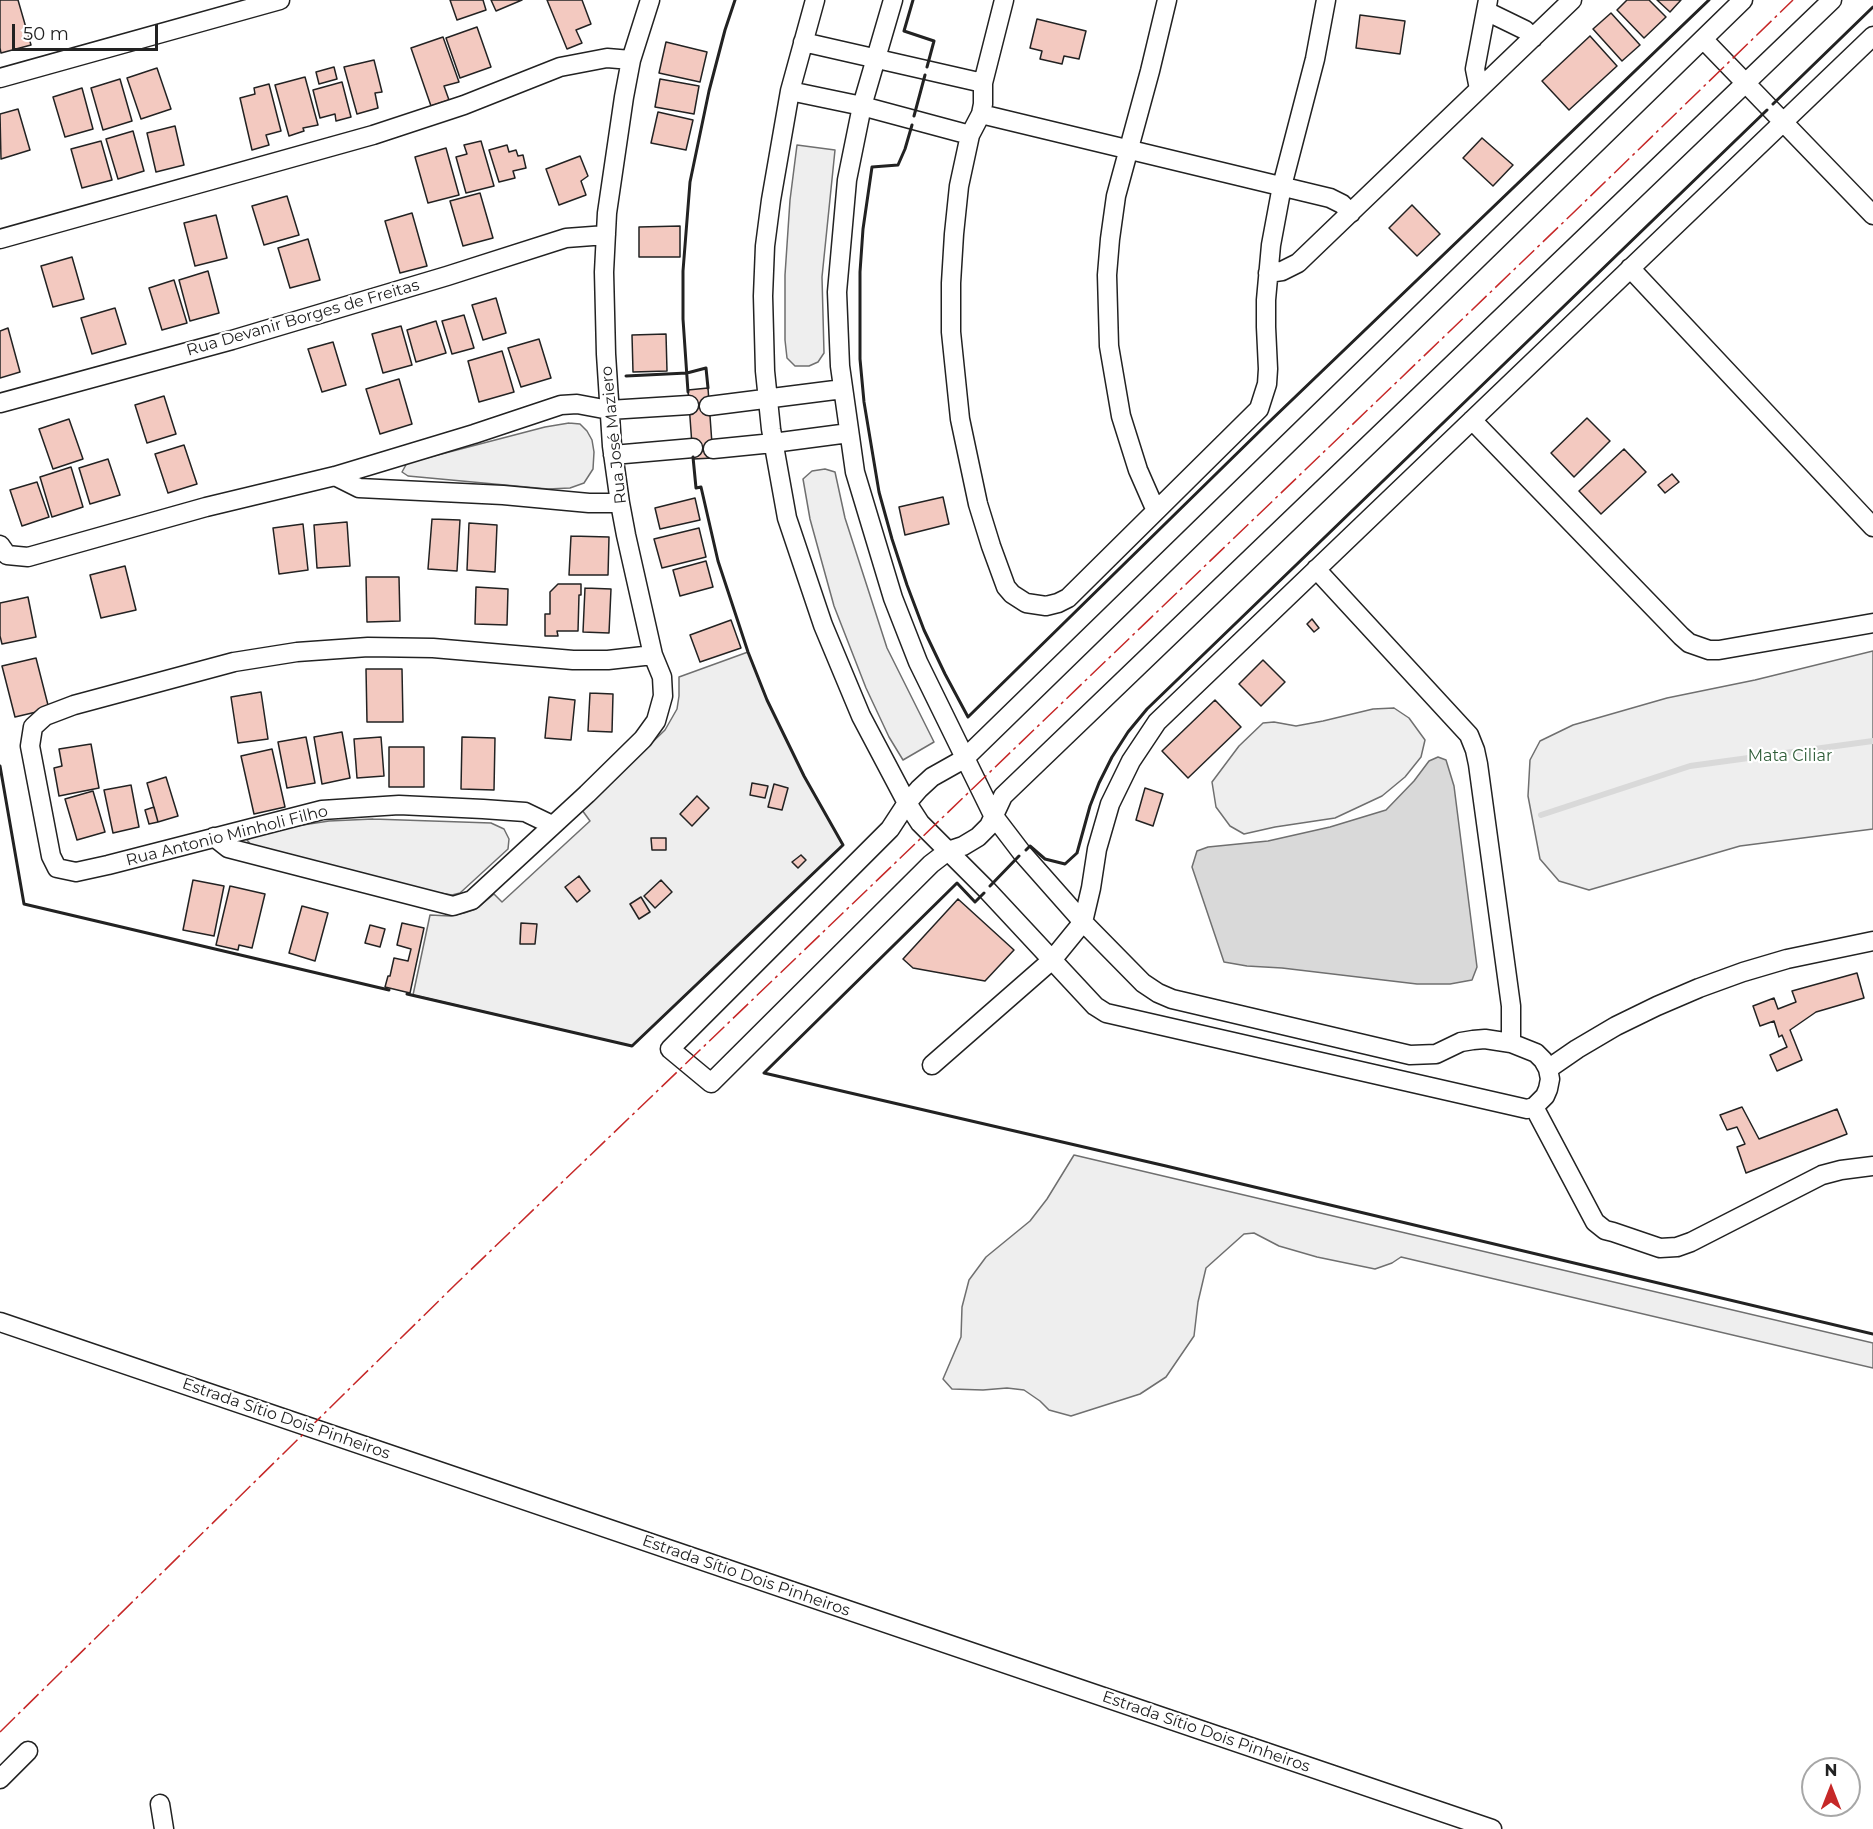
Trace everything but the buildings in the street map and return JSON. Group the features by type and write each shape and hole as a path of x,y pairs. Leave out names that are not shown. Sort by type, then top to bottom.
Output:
{"street":[{"path":"0,78 280,0"},
{"name":"Rua José Maziero","path":"214,837 228,848 453,906 472,900 587,794 643,739 656,721 663,696 662,677 653,655 620,503 613,455 606,354 604,272 606,213 614,155 632,60 650,0"},
{"path":"815,0 790,91 774,177 765,246 763,296 765,370 773,443 787,518 819,615 861,716 907,803 920,823 987,890 1095,1006 1106,1013 1527,1109 1534,1107 1545,1096 1548,1089 1550,1079 1548,1069 1536,1053 1511,1043 1497,1040 1473,1040 1461,1042 1436,1054 1410,1055 1172,999 1143,983 1083,922 1022,853 993,815 918,662 893,598 855,472 843,389 837,332 837,292 847,180 862,106 878,58 893,0"},
{"path":"1004,0 983,83 981,114 970,135 959,186 951,283 951,332 960,419 970,472 991,546 1006,587 1018,599 1046,606 1068,598 1259,409 1267,384 1268,273 1282,186 1315,59 1326,0"},
{"path":"1156,511 1128,443 1114,381 1109,346 1107,275 1116,196 1167,0"},
{"path":"1268,273 1281,271 1298,263 1572,0"},
{"path":"1743,0 964,759 932,777 907,803 890,829 670,1048 711,1083 931,864 948,851 963,846 978,837 989,826 1003,796 1832,0"},
{"path":"1479,89 1475,69 1487,5 1525,30 1533,38"},
{"path":"932,1065 1052,960 1083,922 1103,826 1120,782 1143,741 1157,722 1873,36"},
{"path":"1703,39 1873,215"},
{"path":"802,42 983,83"},
{"path":"0,238 372,135 464,105 560,67 607,58 632,60"},
{"path":"790,91 862,106 970,135"},
{"path":"981,114 1330,198 1342,204 1351,213"},
{"name":"Rua Devanir Borges de Freitas","path":"0,403 243,336 447,276 566,238 606,235"},
{"path":"1630,268 1873,527"},
{"path":"709,406 843,389"},
{"path":"0,545 7,555 28,557 206,507 335,476 561,405 578,404 609,410 689,405"},
{"path":"1472,420 1689,642 1709,650 1719,650 1873,624"},
{"path":"713,449 849,433"},
{"path":"613,455 693,448"},
{"path":"335,476 359,488 620,503"},
{"path":"1316,569 1469,735 1475,750 1511,1006 1511,1043"},
{"name":"Rua Antonio Minholi Filho","path":"552,825 525,812 399,805 322,810 76,872 57,868 51,856 30,746 33,727 45,716 74,705 234,662 297,652 368,647 433,648 573,660 608,660 653,655"},
{"path":"1548,1069 1616,1026 1699,988 1787,959 1873,941"},
{"path":"1534,1107 1595,1222 1612,1233 1660,1248 1677,1247 1691,1242 1822,1175 1873,1166"},
{"name":"Estrada Sítio Dois Pinheiros","path":"0,1322 1492,1829"},
{"path":"0,1779 28,1751"},
{"path":"160,1804 164,1829"}],"green space":[{"path":"797,145 835,150 822,277 824,353 818,362 809,366 795,366 787,358 785,340 785,275 790,200"},
{"path":"569,423 580,424 587,431 592,440 594,452 593,469 584,483 570,488 548,489 408,476 402,472 407,463 545,427"},
{"path":"825,469 835,472 845,518 887,648 934,742 903,760 889,737 866,688 834,606 810,519 803,479 812,471"},
{"name":"Mata Ciliar","path":"1873,651 1873,829 1740,846 1589,890 1559,881 1540,859 1528,796 1530,760 1540,741 1573,725 1667,698 1755,680"},
{"path":"748,652 767,700 804,776 843,845 632,1046 413,995 430,915 450,916 464,913 476,909 494,894 502,902 590,821 582,810 665,730 677,709 679,677"},
{"path":"1394,708 1409,718 1425,740 1421,757 1405,777 1382,796 1335,818 1244,834 1230,826 1216,807 1212,782 1239,746 1263,723 1274,722 1296,726 1373,709"},
{"path":"373,819 491,823 504,829 509,839 508,849 460,893 452,895 427,891 252,846 247,840 258,834 283,828 329,821"},
{"path":"1074,1155 1873,1343 1873,1368 1401,1257 1375,1269 1317,1257 1279,1246 1254,1233 1244,1234 1206,1268 1198,1302 1194,1336 1166,1377 1140,1394 1071,1416 1049,1410 1024,1390 952,1389 943,1379 961,1337 962,1307 969,1280 986,1257 1030,1221 1047,1199"}],"shaded area":[{"path":"1438,757 1446,760 1454,786 1477,967 1472,980 1450,984 1417,984 1224,962 1192,867 1197,851 1208,847 1268,841 1330,827 1386,810 1414,781 1429,761"}],"waterway":[{"path":"1541,815 1690,766 1873,741"}],"wall":[{"path":"688,392 683,319 683,271 690,182 709,91 735,0"},
{"path":"913,0 904,31 934,41 927,67"},
{"path":"912,125 898,165 872,167 863,229 860,272 860,359 864,402 879,492 907,585 924,630 968,717 1268,423 1709,0"},
{"path":"1773,104 1873,7"},
{"path":"914,116 925,75"},
{"path":"1026,850 1030,846 1045,859 1065,864 1077,853 1099,783 1128,732 1147,709 1767,110"},
{"path":"626,376 687,373 706,368 708,388"},
{"path":"407,994 632,1046 843,845 804,776 767,700 748,652 718,561 701,487 696,488 693,457"},
{"path":"0,766 24,904 389,990"},
{"path":"990,886 1019,856"},
{"path":"984,893 975,902 957,883 764,1073 1873,1334"}],"power":[{"path":"0,1732 457,1283 1793,0"}]}
